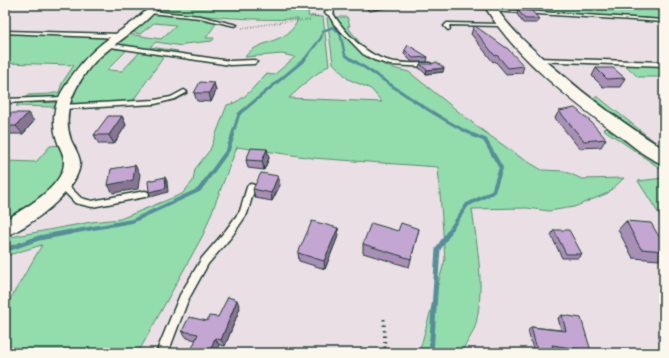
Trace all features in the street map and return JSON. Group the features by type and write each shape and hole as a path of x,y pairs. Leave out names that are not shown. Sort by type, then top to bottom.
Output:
{"street":[{"path":"491,8 501,25 511,37 566,87 615,125 664,158"},
{"path":"5,229 37,209 68,177 72,163 63,136 61,123 63,103 74,80 86,65 106,46 140,22 154,9"}],"lane":[{"path":"370,9 394,5"},
{"path":"433,5 491,8 516,12 664,21"},
{"path":"516,12 523,5"},
{"path":"154,9 235,25"},
{"path":"327,11 336,23 365,52 376,59 390,63 431,65"},
{"path":"448,29 446,26 449,24 501,25"},
{"path":"5,32 120,36"},
{"path":"106,46 230,62 254,62"},
{"path":"537,60 664,64"},
{"path":"5,100 63,103 155,102 173,98 184,92"},
{"path":"62,184 78,201 92,204 145,194"},
{"path":"162,353 184,298 205,261 230,233 244,212 251,187"}],"path":[{"path":"235,25 233,30 289,21 309,20 312,16 327,11"},
{"path":"384,319 385,353"}],"green space":[{"path":"158,5 309,5 308,16 323,17 329,65 311,78 289,98 382,102 371,89 348,79 333,63 327,18 329,16 335,23 335,17 347,17 350,26 347,26 366,51 381,58 383,64 389,67 409,72 479,128 520,157 542,170 564,171 582,179 624,178 608,193 574,207 549,211 527,208 472,209 480,280 479,309 474,331 460,353 419,353 445,259 438,167 313,158 237,147 203,235 138,353 5,353 5,308 42,245 5,256 5,238 91,222 120,219 182,194 193,181 195,169 210,150 227,105 239,101 266,74 274,75 295,57 282,54 245,57 258,47 288,33 294,27 298,19 245,19 155,11"},
{"path":"536,5 664,5 664,19 542,12"},
{"path":"154,13 202,18 217,22 206,38 214,38 212,41 184,44 182,46 156,42 150,47 178,51 175,53 113,44 128,34 161,39 176,25 154,23 140,34 131,32"},
{"path":"5,33 112,37 64,95 56,97 25,98 28,95 59,92 62,83 74,65 5,63"},
{"path":"109,48 127,50 107,70 122,71 140,52 165,55 132,102 76,104 69,102 80,77"},
{"path":"624,64 664,66 664,77 638,77"},
{"path":"598,97 664,149 664,153 587,98"},
{"path":"20,102 57,103 54,107 16,106"},
{"path":"610,128 664,163 664,171 603,129"},
{"path":"62,145 68,161 53,191 5,225 5,161 36,162 50,146"},
{"path":"664,178 664,222 638,181"}],"building":[{"path":"518,10 532,11 539,19 525,19"},
{"path":"475,26 508,49 524,66 508,68 497,55 495,56 473,28"},
{"path":"408,45 428,57 413,58 405,50"},
{"path":"436,62 444,68 427,70 420,64 432,64"},
{"path":"596,68 613,68 625,78 607,79"},
{"path":"200,82 214,83 209,93 194,93"},
{"path":"575,108 591,122 606,139 584,141 559,111"},
{"path":"5,113 28,113 16,126 5,126"},
{"path":"108,116 122,116 109,135 94,135"},
{"path":"251,148 267,149 262,161 246,160"},
{"path":"135,165 133,180 108,185 111,169"},
{"path":"261,173 278,176 271,193 253,189"},
{"path":"165,177 166,188 149,192 148,181"},
{"path":"312,221 338,228 324,261 298,253"},
{"path":"626,221 651,223 664,245 664,251 641,249"},
{"path":"371,223 398,231 401,223 419,229 411,259 363,244"},
{"path":"554,230 569,230 582,254 566,254"},
{"path":"228,297 237,300 221,340 215,338 209,353 190,353 198,334 182,331 189,317 207,321 209,316 218,317"},
{"path":"562,315 581,318 591,351 552,345 554,353 538,353 531,327 566,331"}],"waterway":[{"path":"304,60 321,38 323,31 333,27 340,33 345,55 352,60"},
{"path":"351,59 443,119 473,135"},
{"path":"232,136 239,114 304,60"},
{"path":"66,233 132,221 199,190 228,150 233,135"},
{"path":"448,233 467,205 493,192 501,168 485,140 473,135"},
{"path":"5,250 39,238 71,232"},
{"path":"431,353 438,249 449,232"}]}
